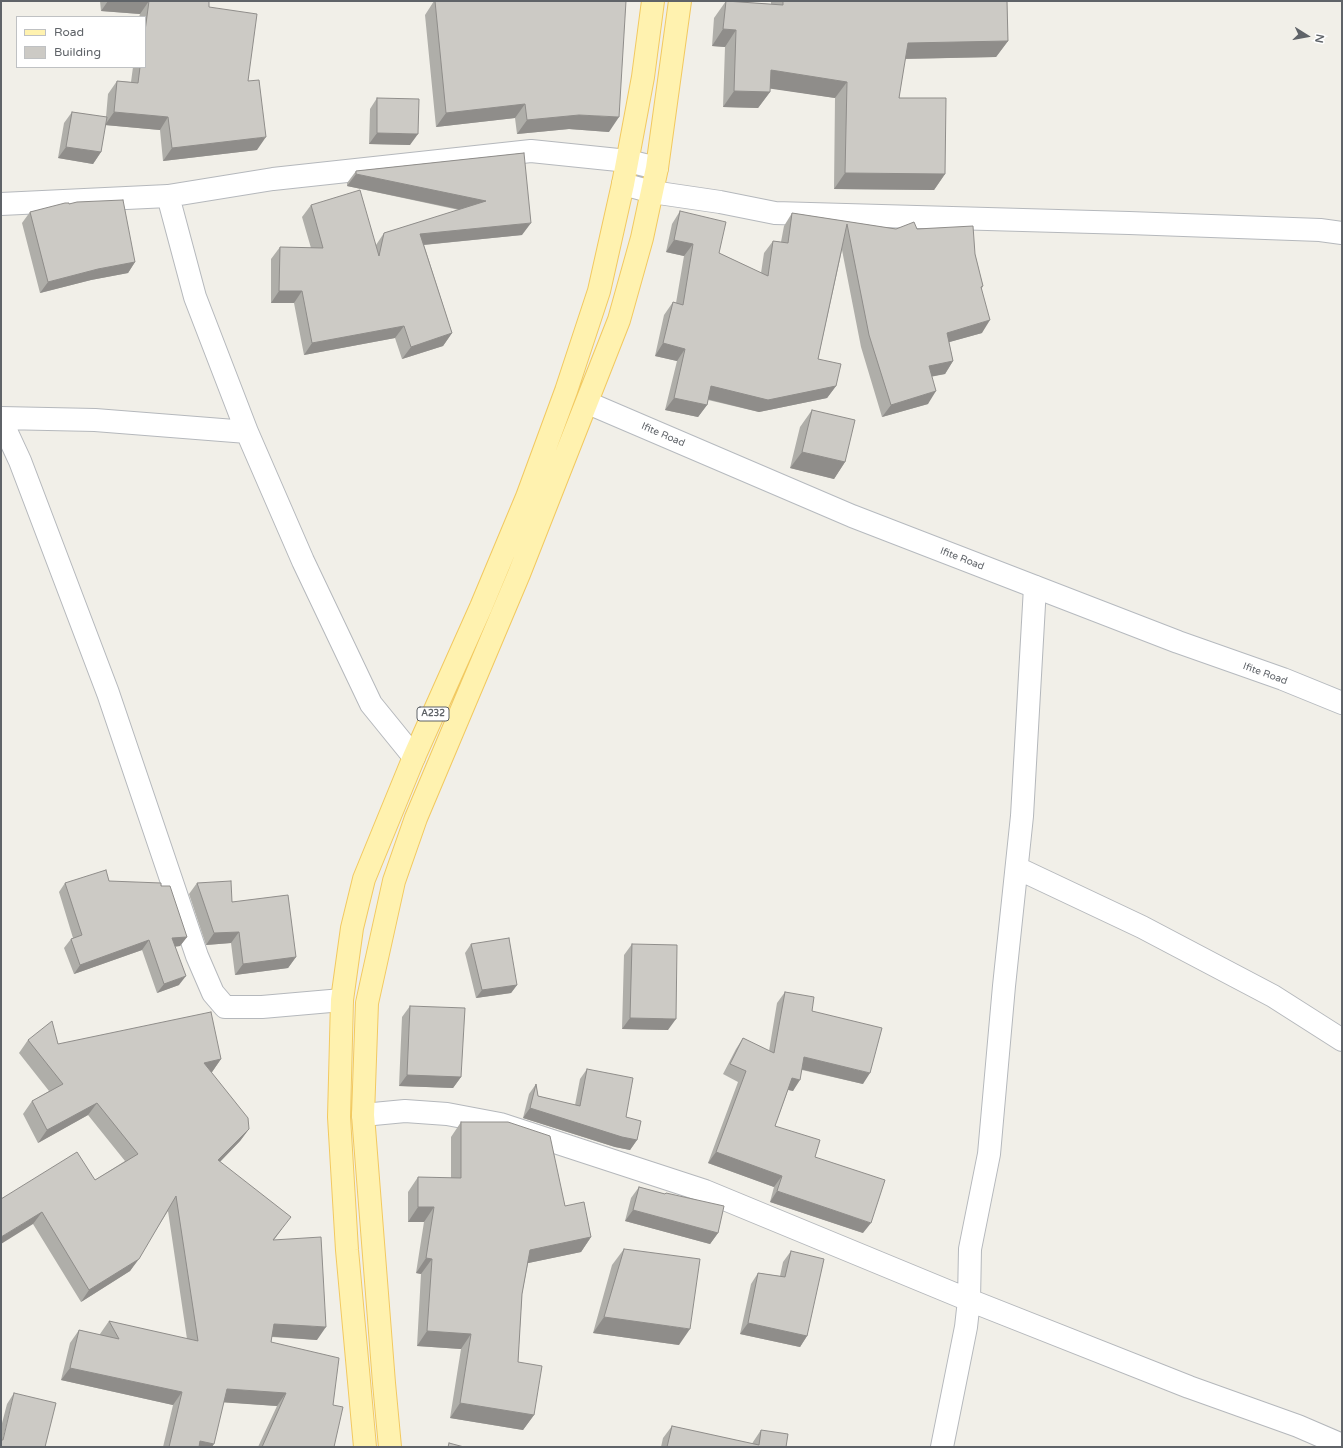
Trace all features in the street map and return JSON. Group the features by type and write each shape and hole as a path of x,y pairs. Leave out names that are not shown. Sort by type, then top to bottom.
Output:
{"main road":[{"name":"A232","path":"365,1447 347,1250 339,1117 342,1000 352,928 364,879 414,757 481,607 524,505 566,391 599,291 623,184 644,77 653,1"},
{"name":"A232","path":"390,1447 363,1115 367,1003 394,881 416,818 519,574 588,403 619,320 642,238 657,168 680,1"}],"street":[{"path":"1,204 168,196 273,179 531,151 628,160 657,168"},
{"path":"623,184 652,192 720,202 775,213 1129,223 1342,232"},
{"path":"168,196 195,297 247,432 303,561 371,704 414,757"},
{"name":"Ifite Road","path":"588,403 852,516 1178,642 1342,703"},
{"path":"247,432 95,420 1,419 20,461 108,693 197,956 213,993 225,1007 262,1007 342,1000"},
{"path":"942,1447 964,1334 969,1300 970,1249 989,1154 997,1057 1022,816 1035,587"},
{"path":"1017,868 1142,927 1273,996 1342,1040"},
{"path":"363,1115 405,1111 447,1114 500,1124 705,1191 969,1300 1189,1386 1298,1426 1342,1445"}],"building":[{"path":"149,1 209,1 209,7 257,14 248,81 259,80 266,137 172,148 168,117 114,112 117,81 138,83 140,68 146,68 146,24"},
{"path":"435,1 626,1 619,117 579,115 527,120 525,104 446,113"},
{"path":"726,1 783,5 783,1 1007,1 1008,41 908,43 899,98 946,98 945,174 845,173 847,82 771,70 770,92 734,91 736,30 723,29"},
{"path":"377,98 419,99 418,134 377,133"},
{"path":"72,112 107,117 101,152 66,147"},
{"path":"524,153 531,223 420,234 452,333 411,347 404,326 312,343 302,291 279,291 280,247 323,248 311,205 360,190 379,256 384,233 486,201 356,174 356,171"},
{"path":"123,200 135,262 98,269 48,282 30,212 65,203 69,204 77,202"},
{"path":"680,211 726,222 719,253 768,276 773,241 788,243 792,213 896,229 914,222 917,229 973,226 975,254 983,286 981,287 990,320 947,333 953,361 929,366 936,391 891,405 869,335 847,224 818,359 841,364 836,386 768,400 711,386 707,405 674,398 685,349 663,343 673,302 683,305 693,244 674,240"},
{"path":"812,410 855,420 845,462 802,452"},
{"path":"106,870 109,881 161,883 161,886 170,886 187,937 172,938 186,976 164,984 149,940 80,965 71,939 82,935 65,883"},
{"path":"231,881 232,902 288,895 296,957 243,964 239,932 214,933 197,883"},
{"path":"509,938 517,985 482,990 471,944"},
{"path":"632,944 677,945 676,1019 630,1018"},
{"path":"785,992 814,997 812,1011 882,1028 870,1073 804,1057 800,1080 792,1078 775,1126 820,1140 815,1157 885,1180 871,1223 777,1191 782,1176 716,1152 746,1071 730,1064 743,1038 774,1053"},
{"path":"410,1006 465,1008 461,1077 407,1075"},
{"path":"211,1012 221,1059 204,1063 248,1118 249,1129 218,1160 291,1217 273,1240 321,1237 326,1327 274,1324 271,1342 339,1358 333,1405 343,1407 334,1447 262,1447 286,1393 227,1389 214,1444 200,1441 199,1447 169,1447 182,1392 70,1368 79,1330 119,1339 109,1321 198,1341 176,1196 139,1259 89,1290 42,1212 1,1237 1,1199 77,1152 95,1180 138,1154 97,1103 47,1130 32,1101 63,1084 28,1040 52,1021 58,1044"},
{"path":"587,1069 633,1078 626,1117 641,1121 637,1140 622,1137 530,1108 536,1084 538,1096 580,1106"},
{"path":"461,1122 508,1122 550,1136 565,1206 584,1202 591,1237 530,1250 522,1294 518,1362 542,1366 534,1415 460,1403 471,1334 427,1331 432,1259 426,1258 434,1207 418,1207 418,1177 461,1178"},
{"path":"639,1187 724,1206 718,1233 633,1210"},
{"path":"624,1249 700,1259 690,1329 604,1317"},
{"path":"791,1251 824,1259 807,1336 748,1323 758,1273 785,1277"},
{"path":"14,1393 56,1403 45,1447 1,1447 1,1440 3,1440"},
{"path":"672,1426 759,1445 761,1430 788,1434 786,1447 667,1447"},
{"path":"449,1443 464,1447 448,1447"}]}
